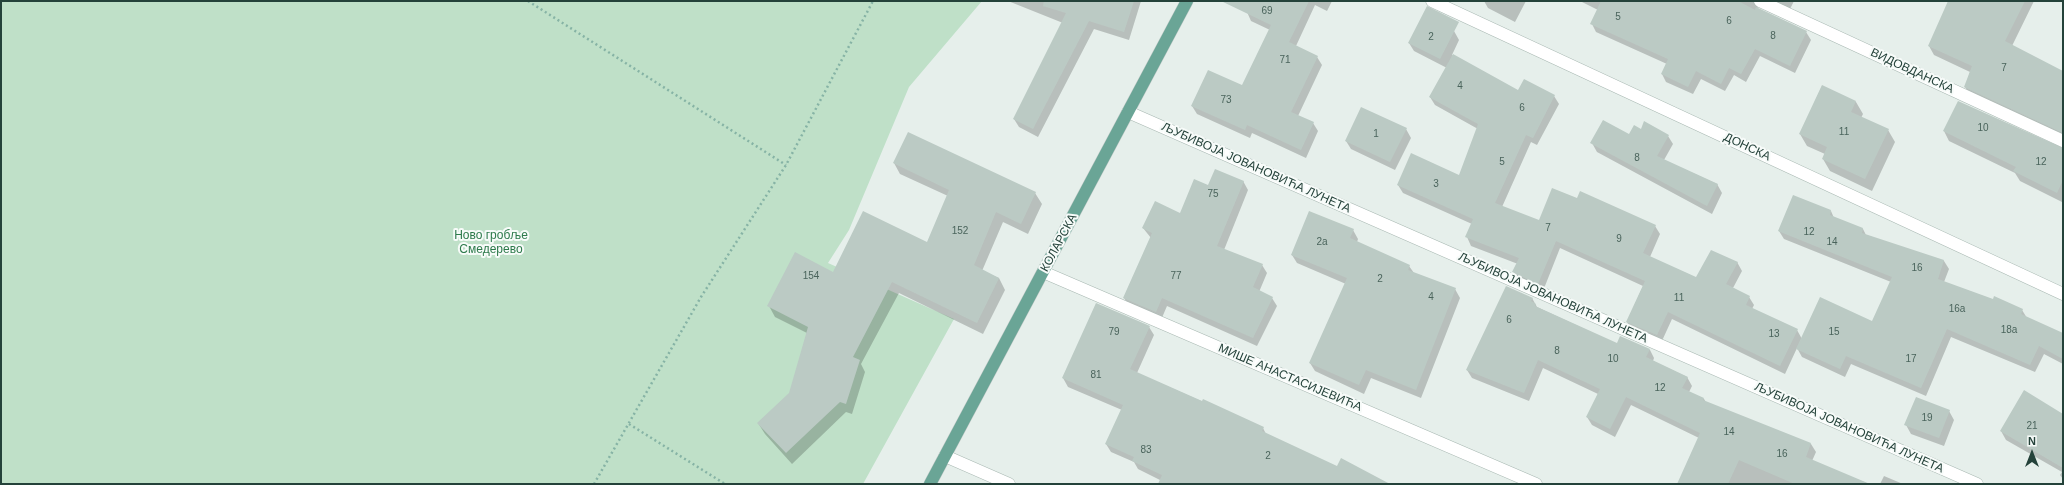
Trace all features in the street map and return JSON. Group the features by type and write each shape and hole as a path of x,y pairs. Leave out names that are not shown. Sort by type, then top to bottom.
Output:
{"main road":[{"name":"КОЛАРСКА","path":"930,484 1186,1"}],"street":[{"name":"ДОНСКА","path":"1432,1 2063,294"},
{"name":"ВИДОВДАНСКА","path":"1760,1 2063,141"},
{"name":"ЉУБИВОЈА ЈОВАНОВИЋА ЛУНЕТА","path":"1128,112 1977,484"},
{"name":"МИШЕ АНАСТАСИЈЕВИЋА","path":"1043,272 1536,484"},
{"path":"945,456 1009,484"}],"path":[{"path":"528,1 786,165"},
{"path":"594,484 701,297 786,165 873,1"},
{"path":"628,424 725,484"}],"green space":[{"name":"Ново гробље Смедерево","path":"1,1 982,1 909,87 849,230 828,263 954,319 863,484 1,484"}],"building":[{"path":"1044,1 1134,1 1124,32 1089,21 1033,129 1013,119 1066,13 1043,6"},
{"path":"1221,1 1309,1 1289,42 1318,56 1291,112 1314,122 1301,150 1247,125 1245,130 1191,106 1208,70 1242,85 1271,25"},
{"path":"1601,1 1738,1 1755,10 1756,7 1807,31 1790,66 1755,49 1741,74 1729,68 1721,84 1696,71 1688,87 1661,74 1668,59 1590,24"},
{"path":"1948,1 2025,1 2005,41 2063,71 2063,133 1964,87 1972,66 1928,46"},
{"path":"1427,6 1459,22 1440,59 1408,43"},
{"path":"1453,54 1518,90 1524,79 1555,95 1533,138 1526,135 1495,203 1539,220 1552,188 1577,198 1580,191 1656,225 1643,253 1696,277 1711,250 1738,262 1726,284 1750,296 1746,305 1798,329 1780,366 1668,312 1657,335 1626,322 1645,281 1556,241 1538,284 1512,272 1519,258 1465,237 1473,219 1397,185 1411,153 1459,175 1478,124 1429,97"},
{"path":"1822,85 1856,101 1851,112 1889,129 1865,179 1822,159 1827,147 1799,134"},
{"path":"1958,101 2063,148 2063,180 2057,193 2013,171 2016,167 1943,131"},
{"path":"1361,107 1407,128 1390,162 1345,141"},
{"path":"1603,120 1629,134 1634,125 1641,129 1644,121 1669,135 1657,156 1718,184 1707,206 1590,143"},
{"path":"908,132 1036,192 1021,224 996,212 974,265 999,278 977,323 892,282 853,357 860,360 846,404 840,402 786,453 757,423 789,393 808,327 767,306 795,252 833,272 863,211 927,242 949,190 893,163"},
{"path":"1215,169 1244,181 1217,246 1263,264 1253,287 1273,297 1253,338 1162,298 1156,312 1123,298 1152,233 1142,228 1155,201 1180,213 1194,179 1208,185"},
{"path":"1793,195 1831,210 1830,215 1863,228 1862,233 1944,260 1938,279 1993,299 1994,296 2023,309 2021,314 2063,333 2063,359 2039,346 2030,365 1947,329 1921,388 1846,356 1840,369 1796,349 1820,297 1872,321 1892,277 1778,231"},
{"path":"1309,211 1354,229 1350,238 1410,265 1408,270 1456,288 1416,390 1366,370 1359,385 1309,363 1347,278 1291,255"},
{"path":"1506,286 1533,298 1531,301 1536,304 1535,306 1617,343 1620,336 1650,349 1646,357 1688,377 1682,388 1704,398 1703,400 1811,443 1806,457 1870,484 1795,484 1739,460 1728,484 1677,484 1700,433 1626,397 1610,429 1586,417 1600,389 1538,360 1524,393 1466,370"},
{"path":"1096,303 1150,326 1130,369 1202,401 1203,399 1264,427 1262,431 1337,466 1341,458 1390,484 1158,484 1162,475 1132,461 1134,457 1105,444 1123,405 1062,378"},
{"path":"2024,390 2063,414 2063,468 2000,431"},
{"path":"1916,397 1950,410 1939,438 1904,425"}]}
